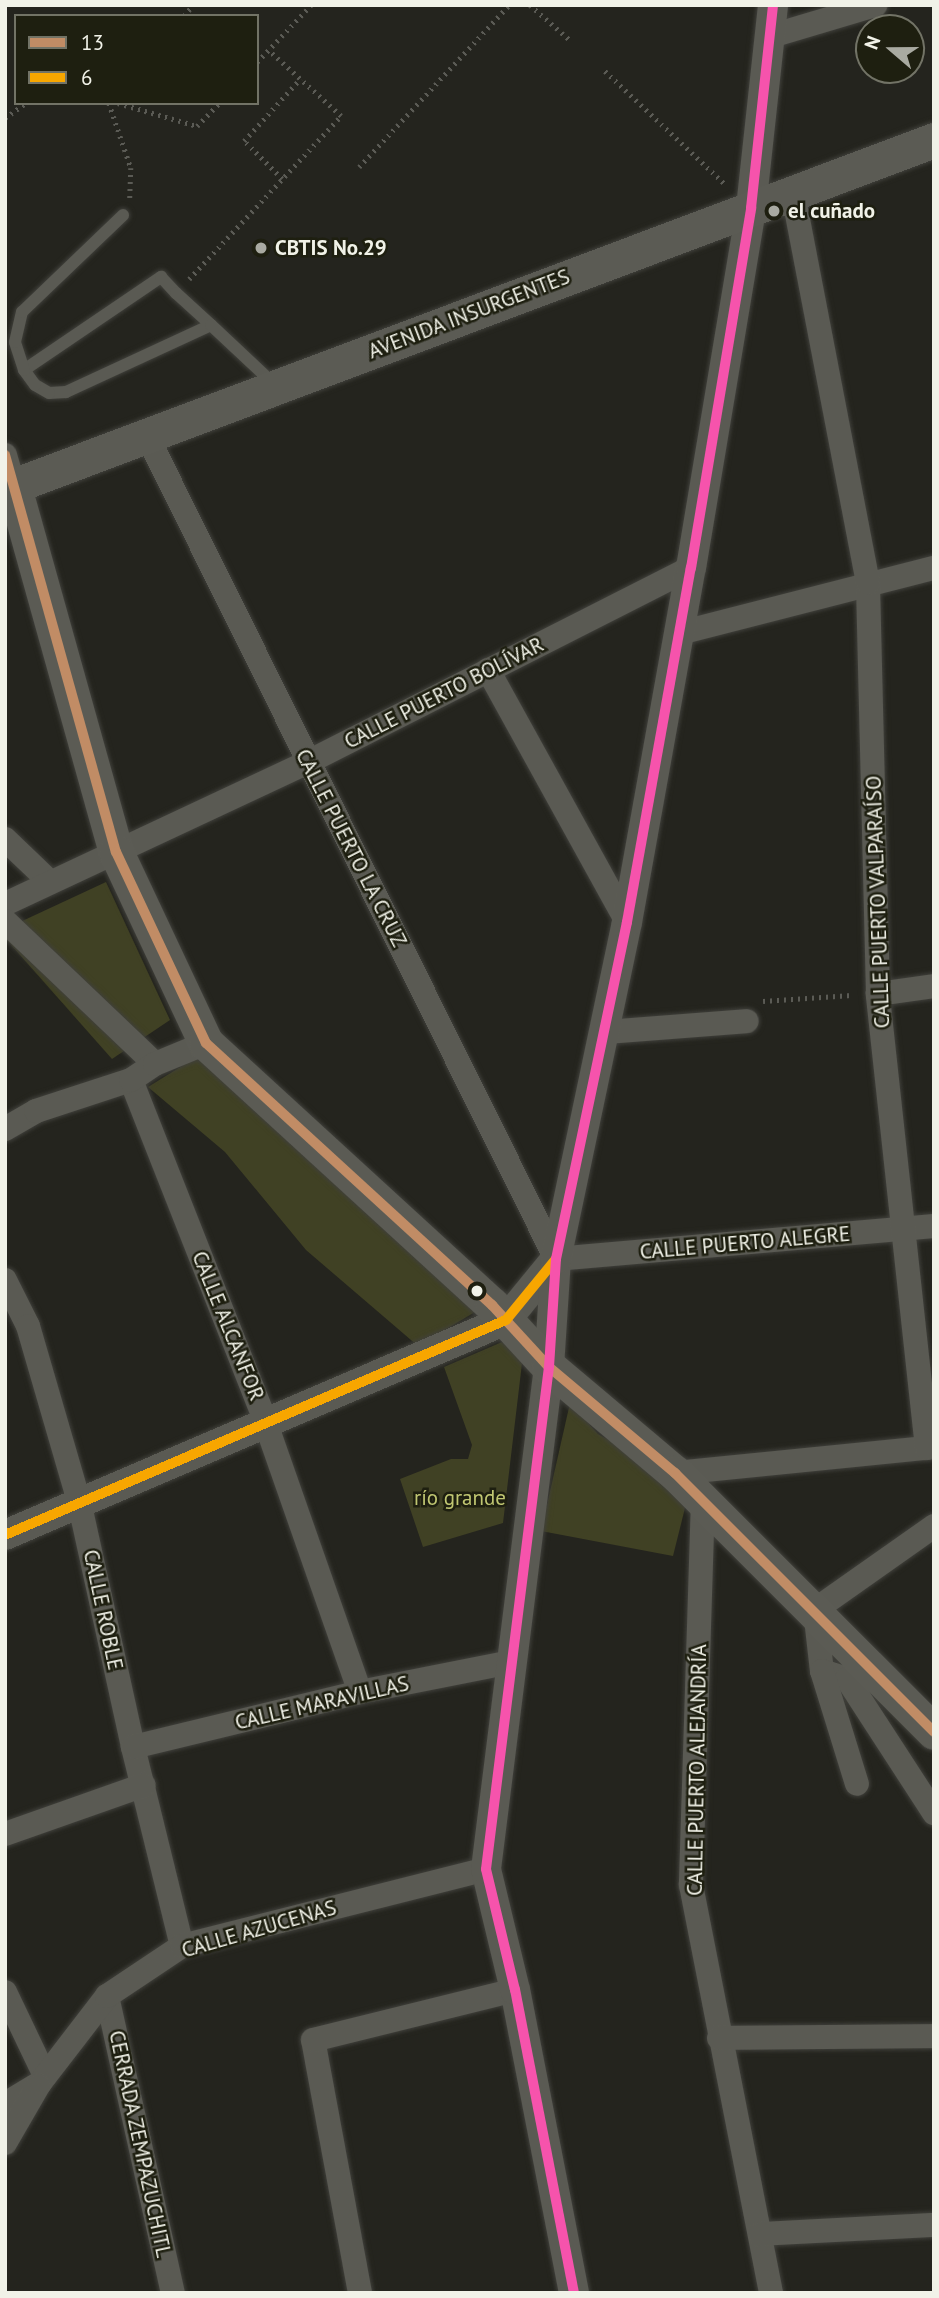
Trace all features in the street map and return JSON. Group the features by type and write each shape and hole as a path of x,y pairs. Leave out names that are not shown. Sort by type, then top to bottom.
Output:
{"main road":[{"name":"AVENIDA INSURGENTES","path":"8,477 147,436 934,140"},
{"path":"8,477 116,852 206,1043 506,1320 549,1367 676,1473 934,1732"}],"street":[{"path":"574,2293 515,1990 486,1869 549,1367 556,1259 627,922 680,633 751,208 773,5"},
{"path":"771,36 875,5"},
{"name":"CALLE PUERTO VALPARAÍSO","path":"676,1473 927,1448 907,1229 878,994 868,583 793,193"},
{"name":"CALLE PUERTO LA CRUZ","path":"147,436 556,1259"},
{"name":"CALLE PUERTO BOLÍVAR","path":"5,904 49,881 308,762 691,568"},
{"path":"680,633 934,568"},
{"path":"488,670 627,922"},
{"path":"5,839 49,881"},
{"path":"5,921 155,1064"},
{"path":"878,994 934,986"},
{"path":"605,1032 747,1021"},
{"path":"5,1129 36,1111 131,1080 155,1064 206,1043"},
{"name":"CALLE ALCANFOR","path":"131,1080 265,1421 360,1692"},
{"name":"CALLE PUERTO ALEGRE","path":"556,1259 934,1226"},
{"path":"5,1535 265,1421 506,1320 556,1259"},
{"name":"CALLE ROBLE","path":"5,1280 28,1326 79,1501 132,1747 144,1785 182,1946"},
{"name":"CALLE PUERTO ALEJANDRÍA","path":"703,1499 691,1885 719,2038 772,2293"},
{"path":"857,1784 822,1671 815,1610 934,1526"},
{"name":"CALLE MARAVILLAS","path":"132,1747 360,1692 512,1662"},
{"path":"822,1671 847,1679 934,1813"},
{"path":"5,1834 144,1785"},
{"name":"CALLE AZUCENAS","path":"5,2104 43,2080 107,1996 182,1946 486,1869"},
{"path":"359,2293 313,2039 515,1990"},
{"path":"5,1992 43,2080 5,2143"},
{"name":"CERRADA ZEMPAZUCHITL","path":"107,1996 173,2293"},
{"path":"719,2038 934,2036"},
{"path":"760,2234 934,2225"}],"lane":[{"path":"123,215 22,312 15,342 24,370 35,385 49,393 66,393 211,325"},
{"path":"24,370 161,277 276,387"}],"path":[{"path":"259,60 311,5"},
{"path":"359,167 509,5"},
{"path":"530,5 571,41"},
{"path":"176,293 341,116 268,50"},
{"path":"605,71 751,208"},
{"path":"282,179 244,141 300,79"},
{"path":"5,118 23,105"},
{"path":"110,105 131,168 133,191 123,215"},
{"path":"125,105 197,127 217,105"},
{"path":"747,1021 762,1001 878,994"}],"green space":[{"path":"106,882 170,1020 112,1059 5,938 5,929"},
{"path":"198,1056 485,1306 418,1346 306,1250 225,1152 148,1087"},
{"name":"río grande","path":"502,1342 523,1355 503,1523 423,1547 400,1479 451,1459 468,1459 472,1445 444,1367"},
{"path":"570,1403 598,1434 638,1456 687,1500 673,1556 541,1531"}],"transit line":[{"path":"574,2293 515,1990 486,1869 549,1367 556,1259 627,922 691,568 751,208 773,5"},
{"name":"13","path":"5,455 116,852 206,1043 492,1305 549,1367 675,1473 934,1732"},
{"name":"6","path":"5,1535 506,1320 556,1259"}],"place":[{"name":"el cuñado","path":"774,211"},
{"name":"CBTIS No.29","path":"261,248"}]}
